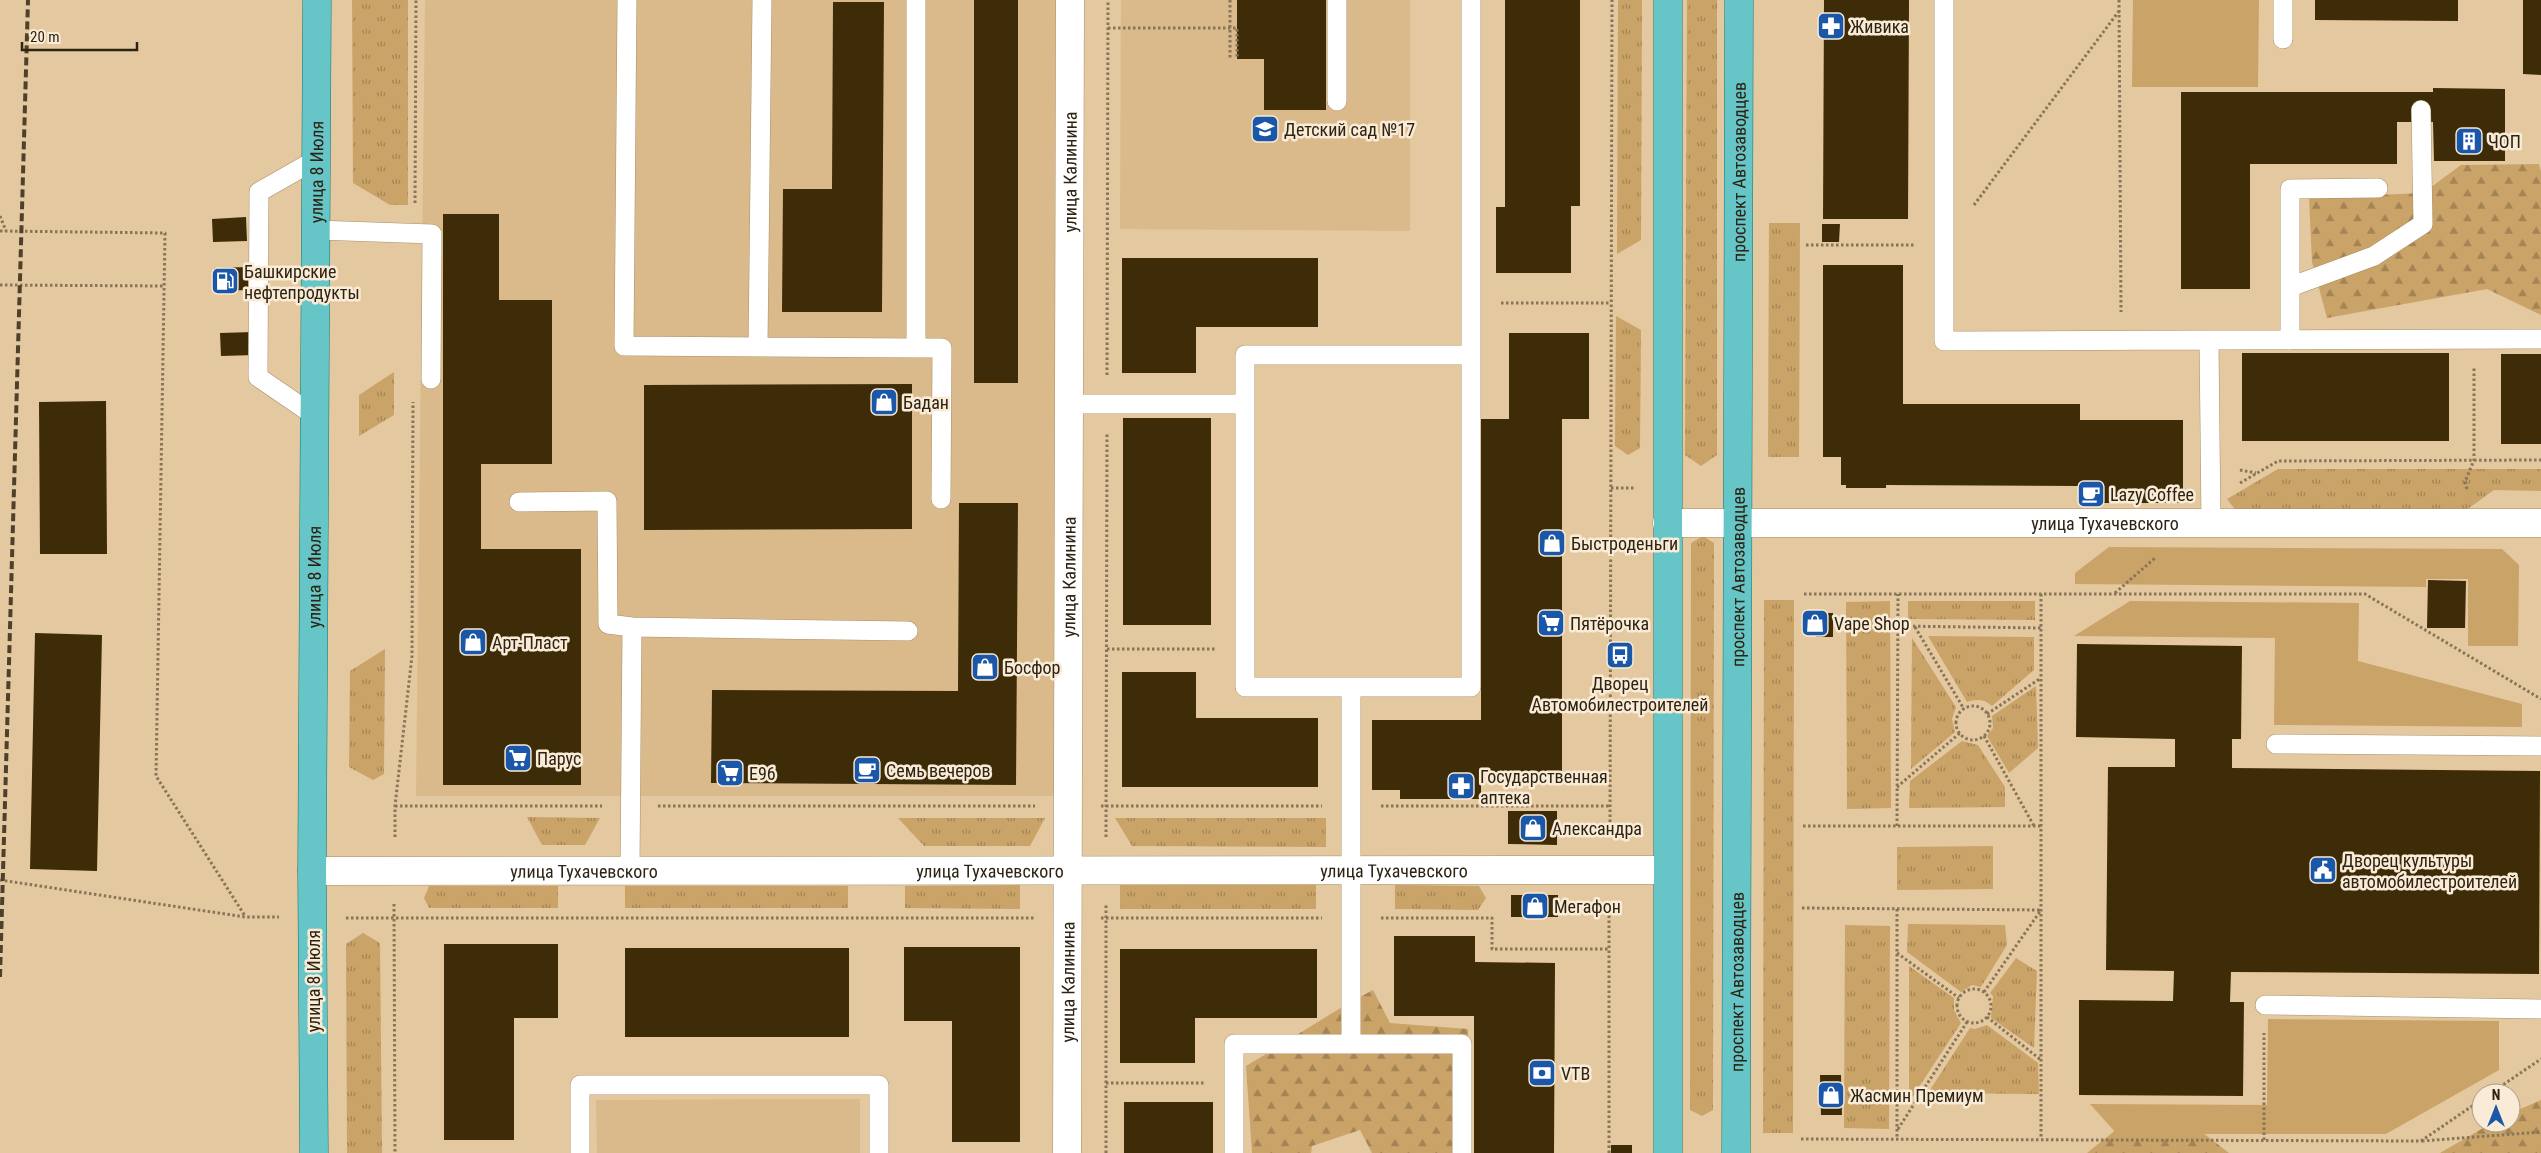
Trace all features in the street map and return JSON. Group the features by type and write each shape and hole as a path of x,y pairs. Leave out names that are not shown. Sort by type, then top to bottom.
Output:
{"main road":[{"name":"улица 8 Июля","path":"314,1153 312,871 318,0"},
{"path":"1668,0 1668,1153"},
{"name":"проспект Автозаводцев","path":"1736,1153 1739,0"}],"street":[{"name":"улица Калинина","path":"1067,1153 1070,0"},
{"name":"улица Тухачевского","path":"1667,523 2541,523"},
{"name":"улица Тухачевского","path":"312,871 1667,870"}],"lane":[{"path":"627,0 624,346 942,348 941,499"},
{"path":"758,347 762,0"},
{"path":"916,0 916,348"},
{"path":"1337,0 1337,101"},
{"path":"1471,0 1471,303 1471,354 1471,687 1245,687 1245,354 1471,354"},
{"path":"1944,0 1944,341 2541,339"},
{"path":"2283,0 2283,39"},
{"path":"2290,287 2374,256 2423,224 2421,110"},
{"path":"315,416 258,377 260,192 317,159"},
{"path":"2290,340 2290,189 2378,188"},
{"path":"316,230 432,234 431,380"},
{"path":"2209,340 2210,523"},
{"path":"1068,404 1245,404"},
{"path":"519,502 607,501 608,624 632,627 908,631"},
{"path":"630,870 632,627"},
{"path":"1351,687 1351,1044"},
{"path":"2276,744 2541,746"},
{"path":"2265,1005 2541,1009"},
{"path":"1234,1153 1234,1044 1462,1044 1462,1153"},
{"path":"580,1153 580,1084 879,1084 879,1153"}],"path":[{"path":"415,233 416,0"},
{"path":"1106,1153 1108,0"},
{"path":"1230,0 1230,59"},
{"path":"1609,1153 1612,0"},
{"path":"2119,0 2122,340"},
{"path":"1806,245 1944,245 2119,11"},
{"path":"1108,28 1237,28 1237,59"},
{"path":"0,216 6,231"},
{"path":"0,231 165,233 156,776 245,917"},
{"path":"0,285 164,286"},
{"path":"1471,303 1611,303"},
{"path":"2470,469 2474,460 2474,339"},
{"path":"395,1153 395,806 412,656 413,415"},
{"path":"2257,473 2278,461 2541,460"},
{"path":"1804,594 2365,594 2541,699"},
{"path":"1897,826 1898,594"},
{"path":"2041,594 2041,1139"},
{"path":"1898,626 2041,628"},
{"path":"1915,626 1964,709"},
{"path":"1107,649 1245,649"},
{"path":"1988,714 2041,677"},
{"path":"1977,706 1988,714 1990,726 1984,736 1967,739 1960,733 1957,720 1964,709 1977,706"},
{"path":"1897,787 1960,733"},
{"path":"1984,736 2034,826"},
{"path":"395,806 1610,806"},
{"path":"1803,826 2041,826"},
{"path":"0,880 245,917 1351,918"},
{"path":"1802,908 2042,910"},
{"path":"1897,909 1897,1139"},
{"path":"1984,992 2042,910"},
{"path":"1398,918 1492,918 1492,949 1610,949"},
{"path":"1897,952 1959,998"},
{"path":"1967,991 1984,992 1990,1001 1988,1017 1978,1023 1967,1022 1957,1009 1959,998 1967,991"},
{"path":"2264,1140 2265,1005"},
{"path":"1988,1017 2041,1060"},
{"path":"1897,1130 1967,1022"},
{"path":"2506,1083 2541,1059"},
{"path":"1106,1083 1234,1083"},
{"path":"2421,1141 2471,1107"},
{"path":"1801,1139 2421,1141 2541,1132"}],"shaded area":[{"path":"425,0 1058,0 1056,796 416,796"},
{"name":"Детский сад №17","path":"1121,0 1410,0 1410,231 1120,229"},
{"path":"860,1099 860,1153 597,1153 596,1100"}],"green space":[{"path":"352,0 408,0 408,205 390,205 353,183"},
{"path":"1618,0 1642,0 1641,240 1617,254"},
{"path":"1687,0 1717,0 1717,455 1701,466 1685,455"},
{"path":"2133,0 2259,0 2258,87 2132,87"},
{"path":"2539,164 2541,172 2541,315 2487,289 2327,318 2312,262 2309,198 2423,193 2461,165"},
{"path":"1769,223 1800,223 1799,457 1768,457"},
{"path":"1616,316 1641,330 1640,448 1628,455 1615,446"},
{"path":"394,372 394,415 359,436 359,395"},
{"path":"2278,469 2541,469 2541,491 2494,490 2462,513 2237,512 2227,499"},
{"path":"1703,536 1714,543 1713,1110 1702,1116 1690,1110 1691,543"},
{"path":"2109,547 2502,549 2519,565 2518,646 2468,646 2468,579 2426,579 2426,587 2075,584 2075,573"},
{"path":"1764,600 1794,600 1793,1133 1763,1133"},
{"path":"1890,601 1891,808 1847,809 1846,602"},
{"path":"1908,601 2035,601 2035,620 1908,619"},
{"path":"2130,601 2359,603 2358,661 2522,704 2522,727 2274,725 2275,638 2074,636"},
{"path":"1928,636 2034,637 2034,670 1992,706 1980,700 1967,702"},
{"path":"1912,638 1956,707 1952,719 1955,732 1911,769"},
{"path":"385,649 384,774 373,780 349,767 350,671"},
{"path":"2036,686 2038,748 2009,773 1987,736 1993,728 1992,716"},
{"path":"1962,741 1978,745 2005,787 2005,807 1909,808 1910,781"},
{"path":"527,817 600,818 585,845 542,845"},
{"path":"898,818 1045,818 1030,846 924,846"},
{"path":"1115,818 1326,818 1326,847 1132,846"},
{"path":"1993,846 1993,889 1897,890 1897,847"},
{"path":"1020,885 1020,909 905,908 905,886"},
{"path":"1120,885 1316,885 1316,909 1120,909"},
{"path":"1395,885 1479,886 1486,898 1478,910 1395,909"},
{"path":"429,886 558,886 558,908 429,908 424,898"},
{"path":"625,886 848,886 848,908 625,908"},
{"path":"1908,924 2005,925 2007,945 1981,987 1972,985 1961,992 1907,952"},
{"path":"1845,925 1890,926 1889,1129 1844,1128"},
{"path":"363,933 380,943 382,1153 347,1153 346,944"},
{"path":"2016,958 2037,971 2034,1048 1991,1018 1993,996 1990,993"},
{"path":"1909,966 1954,998 1954,1010 1961,1023 1909,1102"},
{"path":"1373,990 1390,1023 1468,1029 1468,1153 1372,1153 1360,1130 1312,1146 1311,1153 1252,1153 1246,1066"},
{"path":"2268,1019 2499,1021 2499,1070 2476,1083 2471,1083 2471,1086 2386,1134 2117,1134 2090,1104 2267,1105"},
{"path":"1987,1025 2038,1063 2039,1094 1928,1093 1970,1028 1975,1029"},
{"path":"2541,1100 2541,1153 2440,1153 2475,1133 2521,1133 2521,1109"},
{"path":"2133,1116 2189,1122 2229,1153 2087,1153"}],"building":[{"path":"974,0 1018,0 1018,383 974,383"},
{"path":"1237,0 1326,0 1326,110 1264,110 1264,59 1237,59"},
{"path":"1505,0 1580,0 1580,206 1571,206 1571,273 1496,273 1496,207 1505,207"},
{"path":"1824,0 1909,0 1908,219 1823,219"},
{"path":"2315,0 2458,0 2458,21 2315,20"},
{"path":"2523,0 2541,0 2541,75 2523,74"},
{"path":"833,2 884,2 882,312 782,312 783,189 832,189"},
{"path":"2433,88 2505,89 2505,161 2434,161 2433,122 2397,122 2397,164 2250,164 2250,289 2181,289 2181,92 2433,92"},
{"path":"443,214 499,214 499,300 552,300 552,464 481,464 481,549 581,549 581,785 443,785"},
{"path":"246,217 247,241 213,242 212,219"},
{"path":"1822,224 1840,224 1839,242 1822,242"},
{"path":"1122,258 1318,258 1318,327 1196,327 1196,373 1122,373"},
{"path":"1823,265 1903,265 1903,404 2080,404 2080,420 2183,420 2183,503 2080,503 2080,486 1886,485 1886,488 1846,488 1846,485 1841,485 1841,457 1823,457"},
{"path":"248,267 248,290 215,291 214,268"},
{"path":"254,332 255,355 221,356 220,333"},
{"path":"1509,333 1589,333 1589,419 1562,419 1562,774 1481,774 1481,799 1400,799 1400,790 1372,790 1372,720 1481,720 1481,419 1509,419"},
{"path":"2242,353 2449,353 2449,441 2242,441"},
{"path":"2501,354 2541,354 2541,444 2501,444"},
{"path":"912,384 912,529 644,530 644,385"},
{"path":"106,401 107,554 40,554 39,402"},
{"path":"1123,418 1211,418 1211,625 1123,625"},
{"path":"959,503 1018,503 1016,785 711,783 712,690 958,691"},
{"path":"2428,580 2466,581 2465,628 2427,628"},
{"path":"1816,613 1833,613 1833,637 1816,637"},
{"path":"35,633 102,635 97,871 30,869"},
{"name":"Дворец культуры автомобилестроителей","path":"2077,644 2242,646 2241,739 2232,739 2232,768 2540,771 2539,974 2231,972 2230,1002 2244,1002 2243,1096 2079,1095 2079,1000 2173,1001 2174,971 2106,970 2108,767 2175,767 2175,739 2076,737"},
{"path":"1122,672 1196,672 1196,718 1318,718 1318,787 1122,787"},
{"name":"Александра","path":"1508,811 1557,811 1557,845 1508,844"},
{"name":"Мегафон","path":"1511,895 1558,895 1558,917 1511,917"},
{"path":"1394,936 1475,936 1475,962 1555,963 1554,1153 1474,1153 1474,1016 1394,1016"},
{"path":"444,944 558,944 558,1018 514,1018 514,1140 444,1140"},
{"path":"904,947 1020,947 1020,1142 952,1142 952,1021 904,1021"},
{"path":"625,948 849,948 849,1037 625,1037"},
{"path":"1120,949 1317,949 1317,1018 1195,1018 1195,1063 1120,1063"},
{"name":"Жасмин Премиум","path":"1820,1075 1841,1075 1842,1115 1821,1115"},
{"path":"1124,1102 1213,1102 1213,1153 1124,1153"},
{"path":"1611,1145 1632,1145 1632,1153 1611,1153"}],"railway":[{"path":"0,977 28,0"}],"place":[{"name":"Живика","path":"1831,26"},
{"name":"Детский сад №17","path":"1265,129"},
{"name":"ЧОП","path":"2469,141"},
{"name":"Башкирские нефтепродукты","path":"225,281"},
{"name":"Бадан","path":"884,402"},
{"name":"Lazy Coffee","path":"2091,494"},
{"name":"Быстроденьги","path":"1552,543"},
{"name":"Пятёрочка","path":"1551,623"},
{"name":"Vape Shop","path":"1815,623"},
{"name":"Арт-Пласт","path":"473,642"},
{"name":"Дворец Автомобилестроителей","path":"1620,655"},
{"name":"Босфор","path":"985,667"},
{"name":"Парус","path":"518,758"},
{"name":"Семь вечеров","path":"867,770"},
{"name":"E96","path":"730,773"},
{"name":"Государственная аптека","path":"1461,786"},
{"name":"Александра","path":"1533,828"},
{"name":"Дворец культуры автомобилестроителей","path":"2323,870"},
{"name":"Мегафон","path":"1535,906"},
{"name":"VTB","path":"1542,1073"},
{"name":"Жасмин Премиум","path":"1831,1095"}]}
